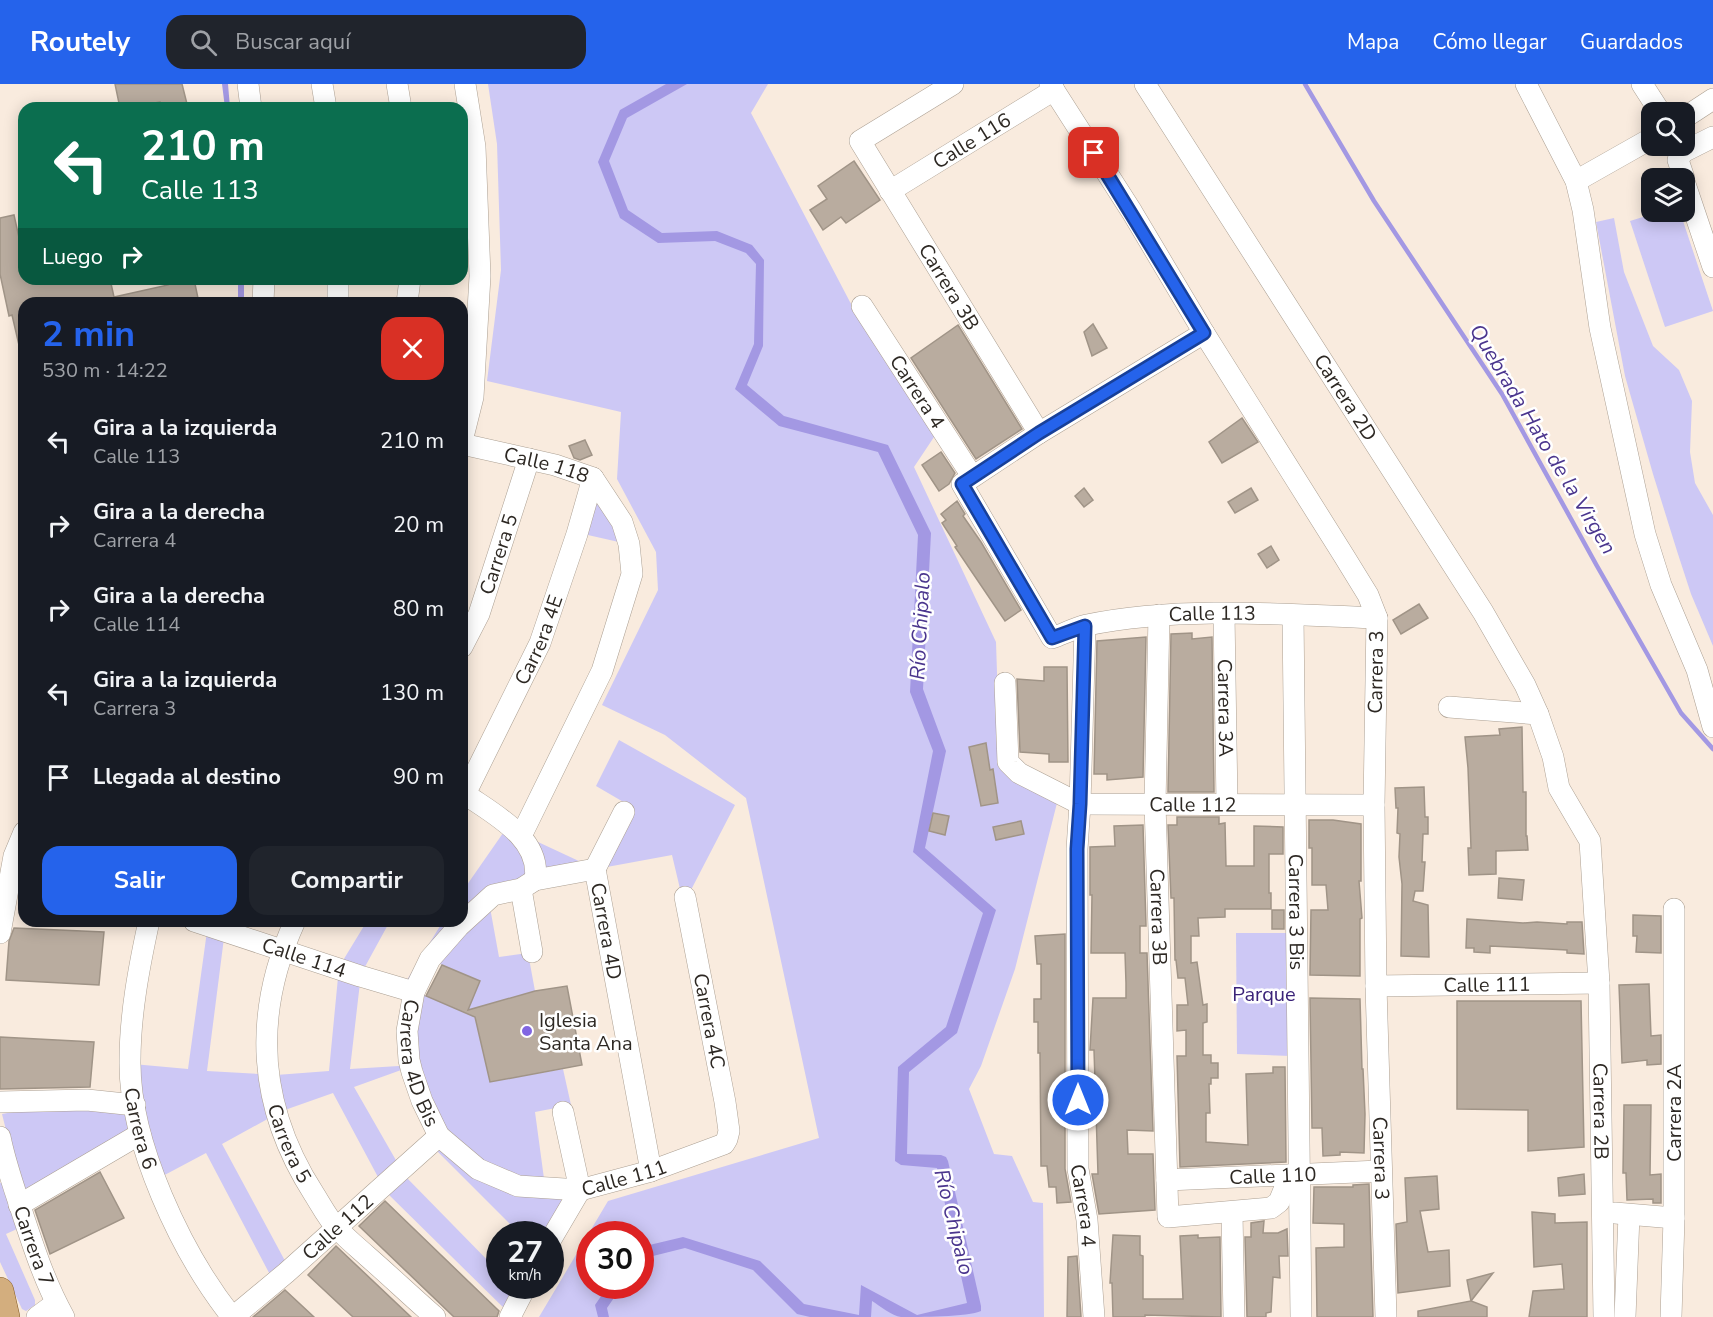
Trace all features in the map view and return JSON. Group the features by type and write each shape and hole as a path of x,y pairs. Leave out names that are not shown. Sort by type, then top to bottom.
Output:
{"main road":[{"path":"0,1292 6,1317"}],"street":[{"path":"248,84 250,102"},
{"path":"322,84 325,102"},
{"path":"397,84 400,102"},
{"path":"465,84 468,102"},
{"name":"Carrera 3B","path":"953,84 860,141 1039,433"},
{"name":"Carrera 2D","path":"1145,84 1483,612 1525,685 1553,757 1559,788 1590,841 1595,905"},
{"path":"1526,84 1576,181 1583,210 1600,328 1645,534 1661,585 1696,670 1713,727"},
{"path":"1642,84 1654,102"},
{"name":"Calle 116","path":"890,191 1052,87"},
{"name":"Carrera 3","path":"1052,87 1132,212 1204,333 1368,595 1377,618 1374,805 1376,986 1386,1317"},
{"path":"1695,111 1713,99"},
{"path":"468,103 475,147 480,276 473,397 468,418"},
{"path":"1682,168 1683,152 1713,137"},
{"path":"1576,181 1641,144"},
{"path":"1695,212 1713,267"},
{"name":"Carrera 4","path":"862,306 967,480 1052,638"},
{"path":"967,480 1039,433 1204,333"},
{"name":"Calle 118","path":"468,444 555,465 593,478 622,522 629,544 632,574 602,670 521,836"},
{"name":"Carrera 5","path":"468,635 479,614 529,459"},
{"name":"Carrera 4E","path":"468,783 539,646 577,534 593,478"},
{"name":"Calle 113","path":"1052,638 1085,626 1159,615 1224,614 1377,618"},
{"name":"Carrera 3A","path":"1224,614 1227,804"},
{"name":"Carrera 3B","path":"1159,615 1155,804 1168,1217"},
{"name":"Carrera 3 Bis","path":"1293,615 1296,804 1295,1175 1302,1317"},
{"name":"Carrera 4","path":"1085,626 1077,849 1078,1169 1087,1220 1094,1317"},
{"name":"Calle 112","path":"1005,683 1008,762 1019,773 1080,804 1374,805"},
{"path":"1449,707 1538,714"},
{"path":"468,796 510,825 521,836 528,848 537,871 528,885 532,952"},
{"path":"595,869 624,812"},
{"path":"0,926 12,861 18,846"},
{"name":"Carrera 4D Bis","path":"468,918 493,895 595,869"},
{"name":"Carrera 4D","path":"595,869 651,1171"},
{"name":"Carrera 4C","path":"685,897 725,1102 729,1131 728,1139 724,1144"},
{"name":"Carrera 2B","path":"1595,905 1599,983 1604,1317"},
{"name":"Carrera 2A","path":"1671,1317 1674,1218 1674,909"},
{"name":"Carrera 6","path":"148,927 138,968 130,1064 140,1134 156,1180 184,1244 232,1317"},
{"name":"Calle 114","path":"212,927 414,992"},
{"name":"Carrera 5","path":"292,927 281,950 271,988 266,1047 268,1078 276,1113 298,1170 336,1228 435,1317"},
{"name":"Carrera 4D Bis","path":"458,927 430,959 414,992 406,1031 409,1060 422,1101 439,1136 478,1169 518,1186 580,1190"},
{"name":"Calle 111","path":"1376,986 1599,983"},
{"path":"0,1102 87,1100 135,1105"},
{"path":"563,1112 580,1190"},
{"path":"20,1205 140,1134"},
{"name":"Calle 112","path":"232,1317 439,1136"},
{"name":"Carrera 7","path":"0,1137 36,1255 60,1310"},
{"name":"Calle 111","path":"562,1221 580,1190 651,1171 724,1144"},
{"name":"Calle 110","path":"1167,1180 1380,1171"},
{"name":"Calle 110","path":"1168,1217 1270,1208 1279,1202 1295,1175"},
{"path":"1602,1212 1674,1218"},
{"path":"1232,1213 1234,1317"},
{"path":"1624,1317 1629,1215"},
{"path":"510,1317 519,1299"},
{"path":"37,1317 60,1310"}],"green space":[{"path":"488,84 768,84 751,113 850,302 936,434 914,467 996,642 1000,765 1057,803 1015,969 981,1066 969,1089 994,1154 1012,1156 1033,1202 1043,1203 1044,1317 539,1317 550,1299 564,1299 564,1275 576,1255 576,1299 654,1299 654,1221 596,1221 608,1201 819,1138 746,798 665,735 602,705 658,590 656,552 617,479 621,412 487,381 501,270 497,144"},
{"path":"1614,218 1624,272 1653,346 1679,370 1692,401 1690,452 1695,483 1713,515 1713,646 1691,594 1625,376 1596,222"},
{"path":"1641,218 1641,222 1683,222 1713,311 1665,327 1630,221"},
{"path":"595,487 632,545 579,533"},
{"path":"619,740 735,805 692,888 681,893 672,855 596,869 632,807 596,786"},
{"path":"510,823 523,835 596,869 489,902 499,957 528,953 535,991 473,1009 490,1082 563,1069 571,1105 535,1112 545,1186 575,1207 564,1228 564,1221 507,1221 436,1150 415,1065 402,988 439,927 468,927 468,883","holes":["433,961 480,981 466,1013 417,992"]},
{"path":"208,927 225,930 207,1071 276,1075 329,1071 339,967 363,927 387,927 361,974 350,1069 415,1065 354,1087 405,1176 486,1259 486,1290 386,1192 333,1093 282,1111 222,1144 291,1272 277,1288 206,1153 159,1178 144,1138 25,1206 2,1114 89,1098 135,1098 133,1064 188,1069"},
{"name":"Parque","path":"1236,933 1292,933 1291,1056 1237,1054"},
{"path":"2,1182 17,1229 6,1234 35,1300 35,1305 26,1311 22,1309 0,1262 0,1183"},
{"path":"495,1299 525,1299 513,1317"}],"water":[{"path":"222,84 228,84 230,102 224,102"},
{"name":"Río Chipalo","path":"666,84 687,84 627,118 609,161 628,210 662,233 717,231 752,245 764,260 763,346 747,385 784,416 888,445 931,533 923,689 946,751 925,848 996,910 957,1033 909,1072 907,1154 941,1155 948,1161 981,1306 981,1311 975,1313 901,1317 890,1313 872,1301 871,1317 810,1317 797,1314 753,1270 685,1248 654,1256 654,1244 683,1237 760,1261 804,1304 859,1315 861,1285 917,1315 967,1303 937,1168 901,1165 895,1161 898,1067 946,1027 983,913 913,852 933,751 910,692 918,535 878,452 779,426 735,389 754,344 756,264 746,253 715,241 658,243 620,218 598,162 620,110"},
{"path":"238,285 244,285 244,297 238,297"},
{"path":"599,1299 613,1299 607,1308 609,1317 598,1317 595,1305"}],"building":[{"path":"115,84 182,84 186,102 160,102 119,102"},
{"path":"854,161 880,200 846,223 841,217 823,230 810,210 827,199 818,186"},
{"path":"14,215 18,233 18,285 111,285 114,297 18,297 18,341 12,315 9,316 0,274 0,218"},
{"path":"168,285 195,285 198,297 114,297"},
{"path":"1093,324 1107,348 1092,356 1084,332"},
{"path":"958,325 1022,429 976,459 911,358"},
{"path":"1242,418 1258,442 1222,463 1209,442"},
{"path":"585,440 592,455 580,460 574,458 569,446"},
{"path":"941,452 955,473 949,484 939,491 922,465"},
{"path":"1084,488 1093,500 1084,507 1075,496"},
{"path":"1251,488 1258,500 1235,513 1228,502"},
{"path":"957,501 965,514 963,516 1021,610 1005,621 955,547 957,546 942,523 946,520 941,514"},
{"path":"1271,546 1279,560 1267,568 1258,554"},
{"path":"1419,604 1428,618 1401,634 1393,620"},
{"path":"1192,633 1192,639 1212,637 1214,792 1168,792 1171,634"},
{"path":"1146,637 1143,777 1107,780 1107,774 1094,774 1097,641"},
{"path":"1044,667 1067,667 1068,762 1049,762 1049,754 1020,752 1017,679 1044,681"},
{"path":"1522,727 1523,792 1526,792 1528,850 1496,851 1496,874 1469,875 1468,848 1471,848 1465,737 1500,735 1499,729"},
{"path":"986,743 998,803 981,806 969,747"},
{"path":"1424,787 1428,834 1423,834 1422,862 1425,862 1423,891 1415,891 1413,901 1428,905 1429,957 1401,956 1402,884 1395,788"},
{"path":"933,813 949,816 945,835 929,831"},
{"path":"1177,817 1219,817 1219,824 1225,823 1226,866 1254,866 1254,826 1283,827 1283,854 1269,854 1271,909 1225,909 1225,917 1198,918 1199,936 1191,936 1191,963 1197,962 1203,1005 1207,1004 1207,1022 1203,1023 1203,1055 1211,1055 1211,1063 1218,1063 1218,1078 1211,1078 1211,1084 1209,1084 1210,1113 1206,1113 1206,1142 1248,1145 1246,1074 1273,1073 1273,1067 1285,1067 1286,1162 1180,1167 1177,1056 1186,1056 1186,1030 1177,1031 1177,1005 1188,1005 1185,978 1178,978 1175,960 1174,898 1171,898 1168,825 1177,825"},
{"path":"1309,820 1333,820 1361,824 1360,976 1310,975 1311,910 1328,910 1326,885 1312,885"},
{"path":"1021,821 1024,834 996,840 993,827"},
{"path":"1143,825 1146,926 1140,926 1140,953 1147,953 1153,1131 1127,1130 1128,1154 1153,1154 1155,1210 1099,1214 1092,1174 1098,1174 1094,1050 1090,1050 1093,998 1126,998 1126,983 1125,953 1091,953 1090,847 1115,846 1114,826"},
{"path":"1499,878 1524,880 1522,900 1498,898"},
{"path":"1272,910 1284,910 1284,929 1272,929"},
{"path":"1633,915 1661,916 1661,953 1636,952 1637,936 1633,936"},
{"path":"1467,919 1523,923 1582,922 1584,954 1567,953 1567,950 1490,946 1490,953 1474,952 1474,948 1466,948"},
{"path":"14,928 104,932 99,985 6,980 9,941"},
{"path":"1065,934 1065,1169 1071,1202 1057,1203 1056,1187 1049,1187 1047,1166 1041,1166 1040,1053 1038,1053 1038,1022 1034,1022 1034,999 1041,999 1041,964 1037,964 1035,936"},
{"name":"Iglesia Santa Ana","path":"442,965 480,981 468,1010 535,991 567,986 582,1065 490,1082 475,1017 426,996"},
{"path":"1649,984 1651,1036 1661,1035 1661,1064 1647,1065 1647,1060 1622,1063 1619,985"},
{"path":"1310,998 1360,999 1365,1114 1364,1153 1340,1152 1340,1155 1323,1156 1322,1128 1312,1128"},
{"path":"1457,1001 1581,1001 1584,1147 1528,1151 1528,1110 1457,1109"},
{"path":"0,1037 94,1042 90,1087 0,1089"},
{"path":"1624,1105 1651,1105 1650,1175 1661,1174 1661,1203 1653,1203 1653,1199 1627,1200 1626,1173 1623,1173"},
{"path":"100,1172 124,1218 50,1254 35,1210"},
{"path":"1584,1174 1585,1194 1559,1196 1558,1178"},
{"path":"1437,1176 1439,1209 1420,1211 1428,1252 1449,1250 1450,1286 1398,1293 1396,1224 1407,1222 1405,1178"},
{"path":"1369,1184 1373,1317 1317,1317 1316,1248 1344,1247 1344,1224 1313,1223 1314,1187 1353,1187 1353,1185"},
{"path":"385,1201 499,1311 497,1317 454,1317 359,1226"},
{"path":"1532,1212 1555,1214 1555,1223 1587,1222 1587,1317 1529,1317 1533,1291 1564,1289 1562,1264 1534,1267"},
{"path":"1264,1221 1263,1233 1278,1233 1287,1229 1288,1256 1279,1256 1280,1278 1273,1277 1271,1312 1266,1313 1266,1317 1247,1317 1245,1237 1251,1237 1251,1223"},
{"path":"1113,1235 1140,1236 1140,1255 1143,1256 1143,1299 1183,1299 1180,1236 1220,1237 1221,1317 1145,1315 1145,1317 1113,1317 1112,1283 1110,1283"},
{"path":"336,1246 411,1317 353,1317 308,1275"},
{"path":"1077,1256 1081,1317 1067,1317 1068,1257"},
{"path":"1493,1273 1471,1301 1467,1280"},
{"path":"285,1290 314,1317 253,1317"},
{"path":"1471,1301 1487,1307 1487,1317 1418,1317 1418,1311"}],"waterway":[{"name":"Quebrada Hato de la Virgen","path":"1305,84 1374,201 1502,394 1681,713 1713,749"}],"place":[{"name":"Iglesia Santa Ana","path":"527,1031"}],"route":[{"path":"1078,1100 1077,849 1085,626 1052,638 962,484 1039,433 1204,333 1094,153"}]}
